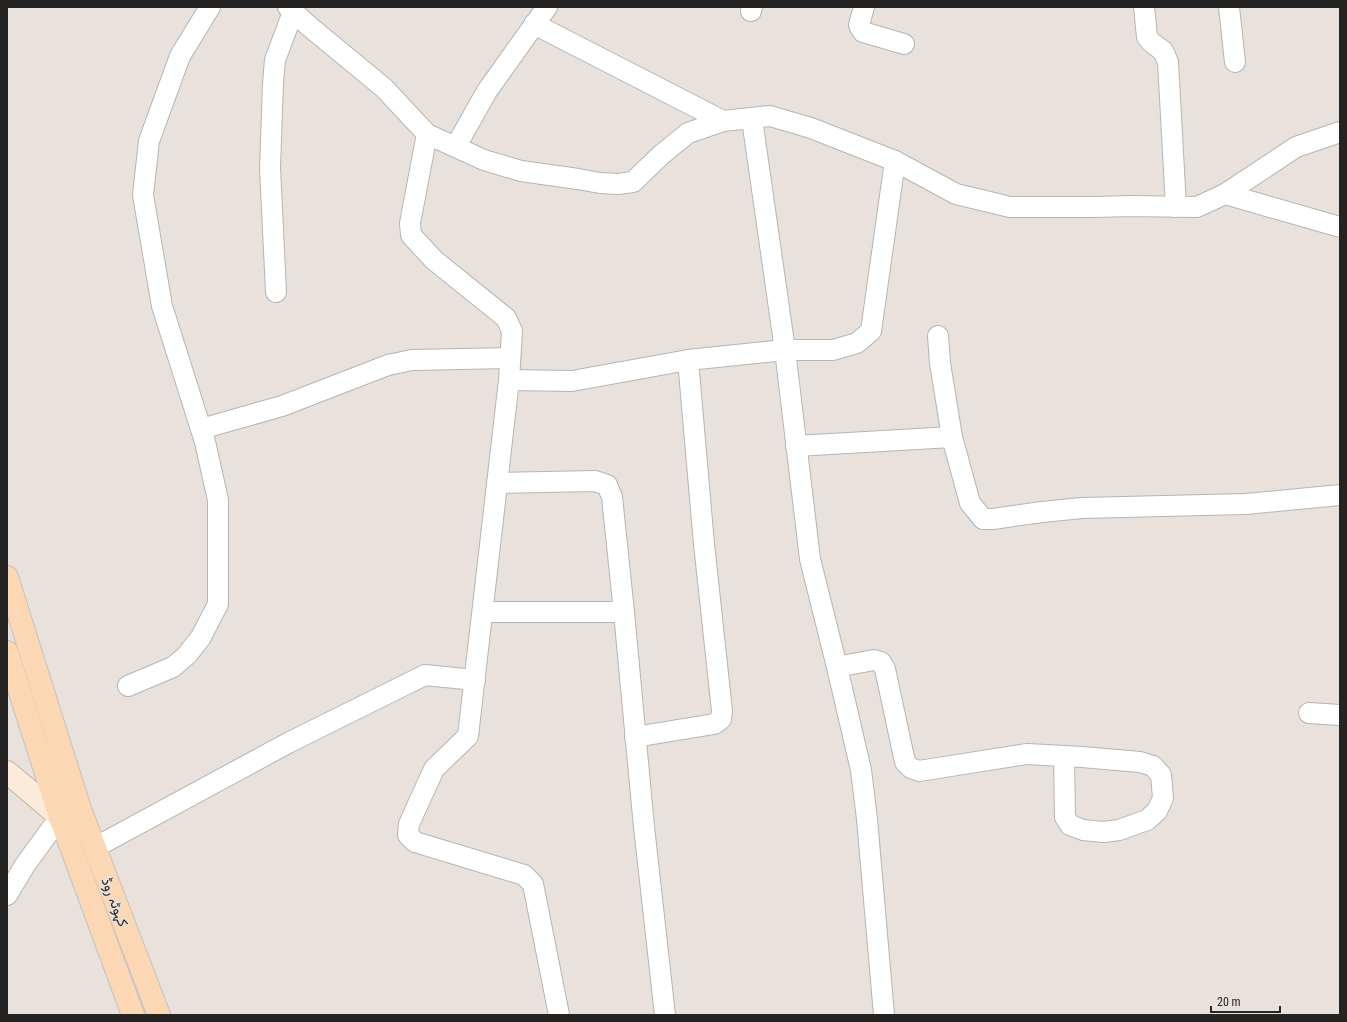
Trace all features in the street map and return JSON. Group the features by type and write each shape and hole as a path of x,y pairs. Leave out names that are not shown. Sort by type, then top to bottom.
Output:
{"main road":[{"name":"کہوٹہ روڈ","path":"7,577 80,809 159,1015"},
{"path":"7,652 60,817 80,809"},
{"name":"کہوٹہ روڈ","path":"7,772 60,817 133,1015"}],"street":[{"path":"128,686 173,667 187,655 201,637 218,604 218,500 206,442 162,306 143,195 149,141 180,56 210,7"},
{"path":"456,146 487,91 547,7"},
{"path":"864,7 859,25 863,32 904,44"},
{"path":"1144,7 1148,37 1151,42 1163,51 1168,62 1176,207"},
{"path":"1229,7 1235,62"},
{"path":"276,292 270,168 273,83 275,60 291,9 310,28 384,88 427,134 484,160 521,171 600,183 618,184 633,182 661,155 688,133 723,121 770,116 804,126 895,161 956,194 1010,207 1197,207 1225,194 1296,147 1340,132"},
{"path":"534,24 723,121"},
{"path":"752,119 785,350 810,559 861,770 867,819 884,1015"},
{"path":"427,134 410,223 411,235 434,260 506,318 512,331 509,380 468,736 434,769 409,824 408,835 415,842 524,875 534,884 559,1015"},
{"path":"509,380 572,382 688,360 785,350 833,350 857,343 871,331 895,161"},
{"path":"1225,194 1340,227"},
{"path":"938,336 940,364 952,437 970,503 983,519 1082,508 1246,504 1340,495"},
{"path":"201,429 282,406 388,365 420,360 510,358"},
{"path":"635,737 714,724 721,719 722,711 704,544 688,360"},
{"path":"796,446 952,437"},
{"path":"497,483 595,481 607,485 612,497 644,827 665,1015"},
{"path":"482,612 624,612"},
{"path":"837,667 874,660 881,662 886,669 905,762 911,768 919,771 1027,754 1064,756 1140,762 1153,766 1161,775 1163,798 1157,811 1148,820 1119,830 1104,832 1083,830 1070,826 1064,817 1064,756"},
{"path":"94,848 288,743 425,675 475,680"},
{"path":"1309,713 1340,715"},
{"path":"7,895 25,865 60,817"}]}
